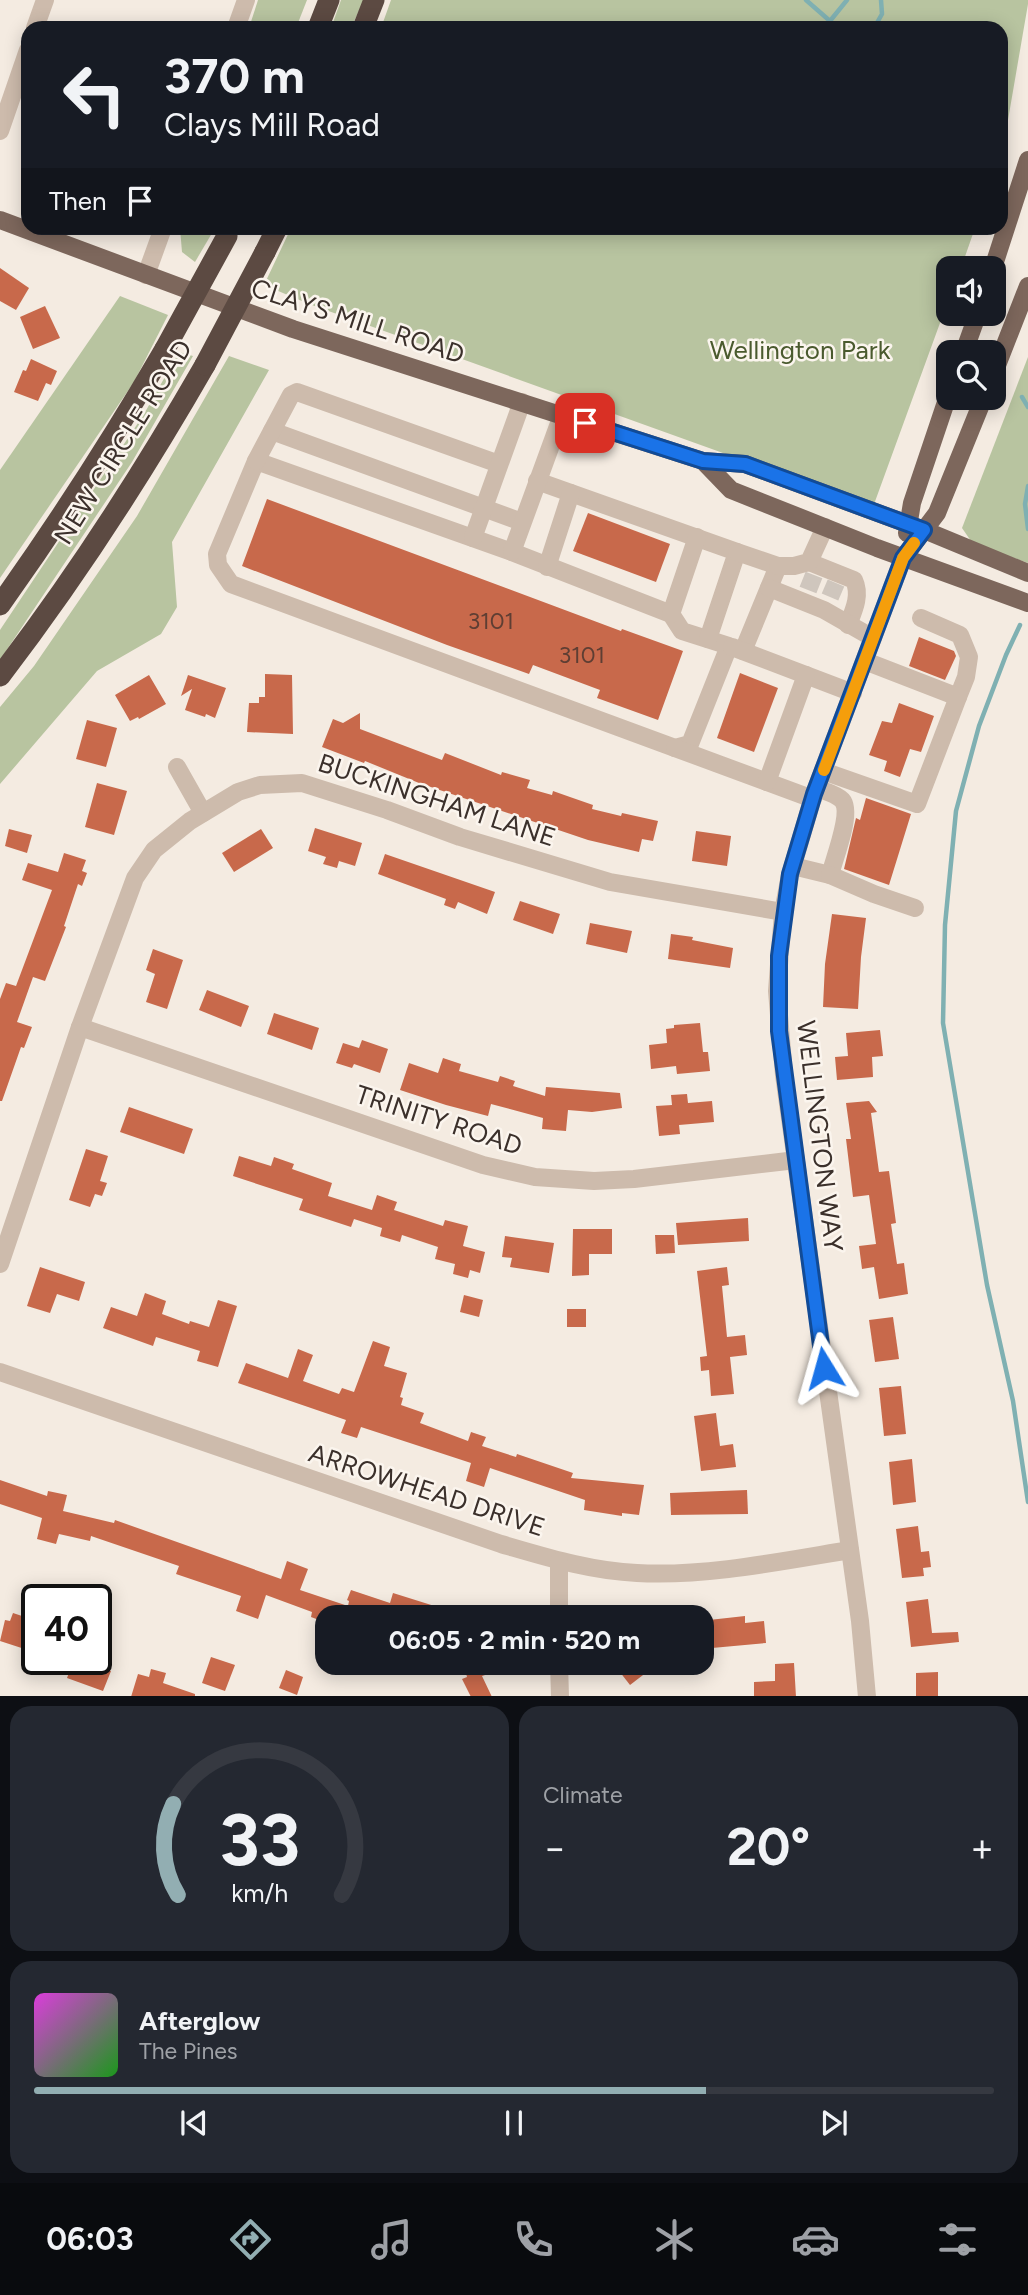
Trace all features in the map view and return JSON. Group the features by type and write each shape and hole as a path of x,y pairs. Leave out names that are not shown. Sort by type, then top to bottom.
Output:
{"highway":[{"path":"321,21 329,0"},
{"path":"366,21 374,0"},
{"name":"NEW CIRCLE ROAD","path":"0,605 87,478 165,349 227,235"},
{"name":"NEW CIRCLE ROAD","path":"0,676 97,541 174,420 274,235"}],"main road":[{"path":"1008,222 1028,160"},
{"name":"CLAYS MILL ROAD","path":"0,220 21,228"},
{"name":"CLAYS MILL ROAD","path":"40,235 293,329 703,461 745,464 916,527 1028,573"},
{"path":"997,256 1004,235"},
{"path":"1006,342 1028,286"},
{"name":"WELLINGTON WAY","path":"903,558 916,527 912,503 943,410"},
{"name":"WELLINGTON WAY","path":"916,527 937,513 979,410"},
{"name":"CLAYS MILL ROAD","path":"703,461 731,490 903,558 1028,603"}],"street":[{"path":"38,21 45,0"},
{"path":"238,21 246,0"},
{"path":"0,131 21,70"},
{"path":"146,275 160,235"},
{"path":"499,464 297,392 291,395 256,461 217,554 218,565 231,584 767,782 817,786 917,804 966,677 969,657 960,635 921,618"},
{"path":"473,538 522,402"},
{"path":"512,552 562,415"},
{"path":"272,431 522,522"},
{"path":"256,461 512,552 671,614 682,631 736,648 853,693"},
{"path":"537,481 778,566 794,566 832,591 848,625 873,638"},
{"path":"547,566 571,493"},
{"path":"810,579 825,527"},
{"path":"671,614 697,537"},
{"path":"708,639 737,552"},
{"name":"WELLINGTON WAY","path":"867,1696 860,1621 779,1031 777,990 783,912 793,866 817,786 903,558"},
{"path":"676,748 690,744 778,566"},
{"path":"769,588 810,579 832,591"},
{"path":"832,591 855,580 858,588 848,625"},
{"path":"865,661 958,697"},
{"path":"767,782 806,675"},
{"path":"177,767 203,813"},
{"name":"BUCKINGHAM LANE","path":"0,1264 80,1027 135,878 154,850 190,821 238,792 260,785 302,783 460,837 610,883 783,912"},
{"path":"817,786 836,796 845,806 845,818 830,875"},
{"path":"793,866 830,875 915,908"},
{"name":"TRINITY ROAD","path":"80,1027 470,1161 510,1172 564,1180 594,1181 634,1179 796,1160"},
{"name":"ARROWHEAD DRIVE","path":"0,1373 501,1544 559,1561 603,1569 661,1574 850,1550"},
{"path":"559,1561 559,1605"},
{"path":"559,1675 560,1696"}],"green space":[{"path":"258,0 307,0 299,21 251,21"},
{"path":"341,0 364,0 354,21 334,21"},
{"path":"391,0 1028,0 1008,120 1008,21 384,21"},
{"path":"181,235 211,235 195,262 182,252"},
{"name":"Wellington Park","path":"288,235 973,235 965,256 936,256 936,326 939,326 873,507 309,304 264,285"},
{"path":"120,296 168,315 134,382 0,578 0,470"},
{"path":"179,352 193,356 132,462 0,660 0,630 144,414"},
{"path":"229,356 269,370 172,542 177,607 161,634 97,671 0,784 0,707 34,666 137,516"},
{"path":"1028,357 1028,563 973,544 962,528"}],"building":[{"path":"0,268 29,288 16,310 0,301"},
{"path":"45,306 60,338 33,349 20,317"},
{"path":"31,359 57,371 51,385 46,383 38,401 14,392"},
{"path":"267,499 621,631 622,629 683,651 658,720 597,698 600,690 533,665 529,674 242,566"},
{"path":"588,513 670,544 656,582 573,551"},
{"path":"919,637 954,651 956,656 945,680 909,666"},
{"path":"740,673 778,688 754,752 717,738"},
{"path":"265,674 292,675 293,734 247,732 249,703 259,703 259,697 265,697"},
{"path":"149,675 166,704 130,721 115,695"},
{"path":"188,675 226,688 215,718 185,710 192,689 181,696"},
{"path":"899,703 934,716 921,752 910,749 900,777 884,771 887,761 869,755 882,721 892,723"},
{"path":"360,713 360,729 442,760 445,753 501,775 502,772 530,780 527,788 552,795 553,791 593,805 592,809 658,821 653,841 642,839 639,852 588,840 322,747 333,719 343,723"},
{"path":"87,720 117,728 106,767 76,759"},
{"path":"97,783 127,791 114,835 85,827"},
{"path":"866,798 911,814 889,885 844,869 856,818 860,820"},
{"path":"315,828 362,843 355,866 339,861 337,868 323,864 326,857 308,851"},
{"path":"9,829 32,835 27,853 5,846"},
{"path":"261,829 273,848 234,872 222,853"},
{"path":"696,831 731,836 727,866 692,861"},
{"path":"64,853 86,860 82,871 87,873 82,886 78,884 64,926 66,927 45,981 33,977 17,1022 32,1027 24,1048 21,1047 0,1101 0,999 6,983 16,986 52,890 22,880 28,863 58,872"},
{"path":"385,854 495,892 487,914 458,902 455,909 444,905 446,899 378,874"},
{"path":"520,901 560,914 553,934 513,920"},
{"path":"832,914 866,918 858,1009 823,1007 825,964"},
{"path":"590,923 632,931 627,953 586,944"},
{"path":"671,934 733,948 730,968 668,959"},
{"path":"153,949 183,960 167,1009 146,1002 155,974 146,970"},
{"path":"207,990 249,1006 241,1027 199,1010"},
{"path":"274,1013 319,1028 312,1050 267,1034"},
{"path":"700,1023 703,1052 708,1052 710,1071 677,1074 676,1066 651,1069 649,1045 667,1043 666,1029 674,1028 674,1025"},
{"path":"880,1030 883,1056 872,1057 873,1077 837,1080 835,1057 848,1056 846,1033"},
{"path":"362,1040 388,1049 380,1073 354,1064 352,1068 336,1063 343,1043 359,1048"},
{"path":"443,1058 461,1064 459,1071 498,1082 500,1076 515,1081 513,1086 545,1096 546,1087 620,1093 622,1108 592,1112 568,1110 566,1131 542,1129 543,1118 491,1104 488,1116 400,1090 409,1063 438,1073"},
{"path":"687,1094 688,1103 712,1101 714,1122 679,1125 680,1134 659,1136 656,1106 672,1105 671,1095"},
{"path":"869,1101 877,1112 871,1113 879,1172 889,1171 896,1223 891,1224 897,1264 904,1263 908,1294 879,1299 874,1267 862,1269 859,1246 876,1244 869,1195 853,1197 846,1139 851,1139 846,1103"},
{"path":"129,1107 193,1129 184,1154 120,1132"},
{"path":"86,1149 108,1156 100,1181 107,1183 102,1196 95,1194 90,1207 69,1200"},
{"path":"239,1156 271,1166 274,1157 294,1164 292,1169 332,1183 328,1196 372,1210 377,1195 397,1202 394,1210 443,1226 445,1220 468,1226 463,1246 485,1252 480,1273 470,1270 468,1278 453,1274 455,1264 435,1259 438,1247 402,1235 400,1242 380,1236 382,1228 354,1219 351,1227 299,1210 303,1199 233,1176"},
{"path":"748,1218 749,1241 678,1245 676,1223"},
{"path":"573,1229 612,1229 612,1254 589,1254 589,1275 572,1276"},
{"path":"655,1235 674,1235 675,1253 656,1254"},
{"path":"505,1236 554,1243 549,1273 510,1267 512,1258 502,1257"},
{"path":"40,1267 85,1282 79,1301 57,1294 50,1313 27,1306"},
{"path":"727,1267 729,1285 722,1286 727,1337 745,1335 747,1355 730,1357 734,1394 711,1396 709,1370 701,1371 700,1357 707,1356 697,1271"},
{"path":"145,1293 166,1301 162,1314 189,1324 190,1321 209,1327 218,1300 237,1306 218,1367 197,1361 200,1351 156,1337 153,1346 103,1328 111,1307 137,1316"},
{"path":"464,1295 483,1300 479,1317 460,1312"},
{"path":"567,1309 586,1309 586,1327 567,1327"},
{"path":"893,1317 899,1359 875,1362 869,1320"},
{"path":"373,1341 390,1347 384,1366 407,1373 400,1397 403,1398 401,1405 424,1413 420,1423 468,1441 471,1432 486,1437 482,1446 516,1457 517,1454 573,1473 571,1478 644,1485 639,1515 622,1513 622,1516 584,1510 585,1500 490,1468 484,1487 466,1481 471,1463 361,1427 357,1438 341,1433 346,1420 238,1383 246,1363 288,1378 298,1349 313,1355 303,1381 339,1394 342,1388 354,1392"},
{"path":"901,1386 906,1434 884,1436 879,1388"},
{"path":"716,1413 720,1446 733,1444 736,1467 701,1471 694,1416"},
{"path":"912,1459 916,1502 893,1505 889,1462"},
{"path":"0,1480 47,1496 48,1491 67,1495 63,1511 114,1523 115,1520 281,1579 287,1561 308,1569 300,1590 345,1605 315,1605 315,1618 311,1617 312,1612 266,1595 258,1619 236,1611 241,1596 176,1574 179,1566 91,1536 90,1541 59,1534 56,1544 37,1539 42,1518 0,1504"},
{"path":"747,1490 748,1514 671,1515 670,1493"},
{"path":"918,1526 921,1552 929,1551 931,1567 923,1568 924,1576 902,1578 896,1529"},
{"path":"351,1590 390,1603 393,1593 431,1605 348,1605 347,1600"},
{"path":"928,1599 932,1633 958,1632 959,1642 911,1647 906,1602"},
{"path":"13,1613 21,1616 21,1648 0,1641 5,1620 10,1621"},
{"path":"745,1616 745,1623 764,1621 766,1643 714,1648 714,1619"},
{"path":"211,1657 235,1665 225,1691 202,1683"},
{"path":"794,1663 796,1696 754,1696 754,1682 775,1681 775,1664"},
{"path":"151,1669 166,1673 163,1683 195,1696 131,1696 138,1674 149,1677"},
{"path":"286,1670 303,1677 297,1695 279,1688"},
{"path":"938,1672 938,1696 916,1696 916,1673"},
{"path":"68,1675 109,1675 103,1691 67,1678"},
{"path":"466,1675 485,1675 482,1676 492,1696 470,1696 462,1679"},
{"path":"622,1675 643,1675 630,1685"}],"waterway":[{"path":"806,0 830,21 847,0"},
{"path":"878,21 882,14 881,0"},
{"path":"1022,397 1028,407"},
{"path":"1028,486 1025,504 1028,529"},
{"path":"1020,625 979,726 956,811 945,925 943,1023 987,1285 1013,1401 1028,1502"}],"tunnel":[{"path":"808,590 814,575"},
{"path":"830,597 836,583"}],"slow traffic":[{"path":"824,770 903,558 914,543"}],"route":[{"path":"585,423 703,461 745,464 924,530 903,558 814,794 790,874 783,912 777,990 779,1031 824,1368"}]}
